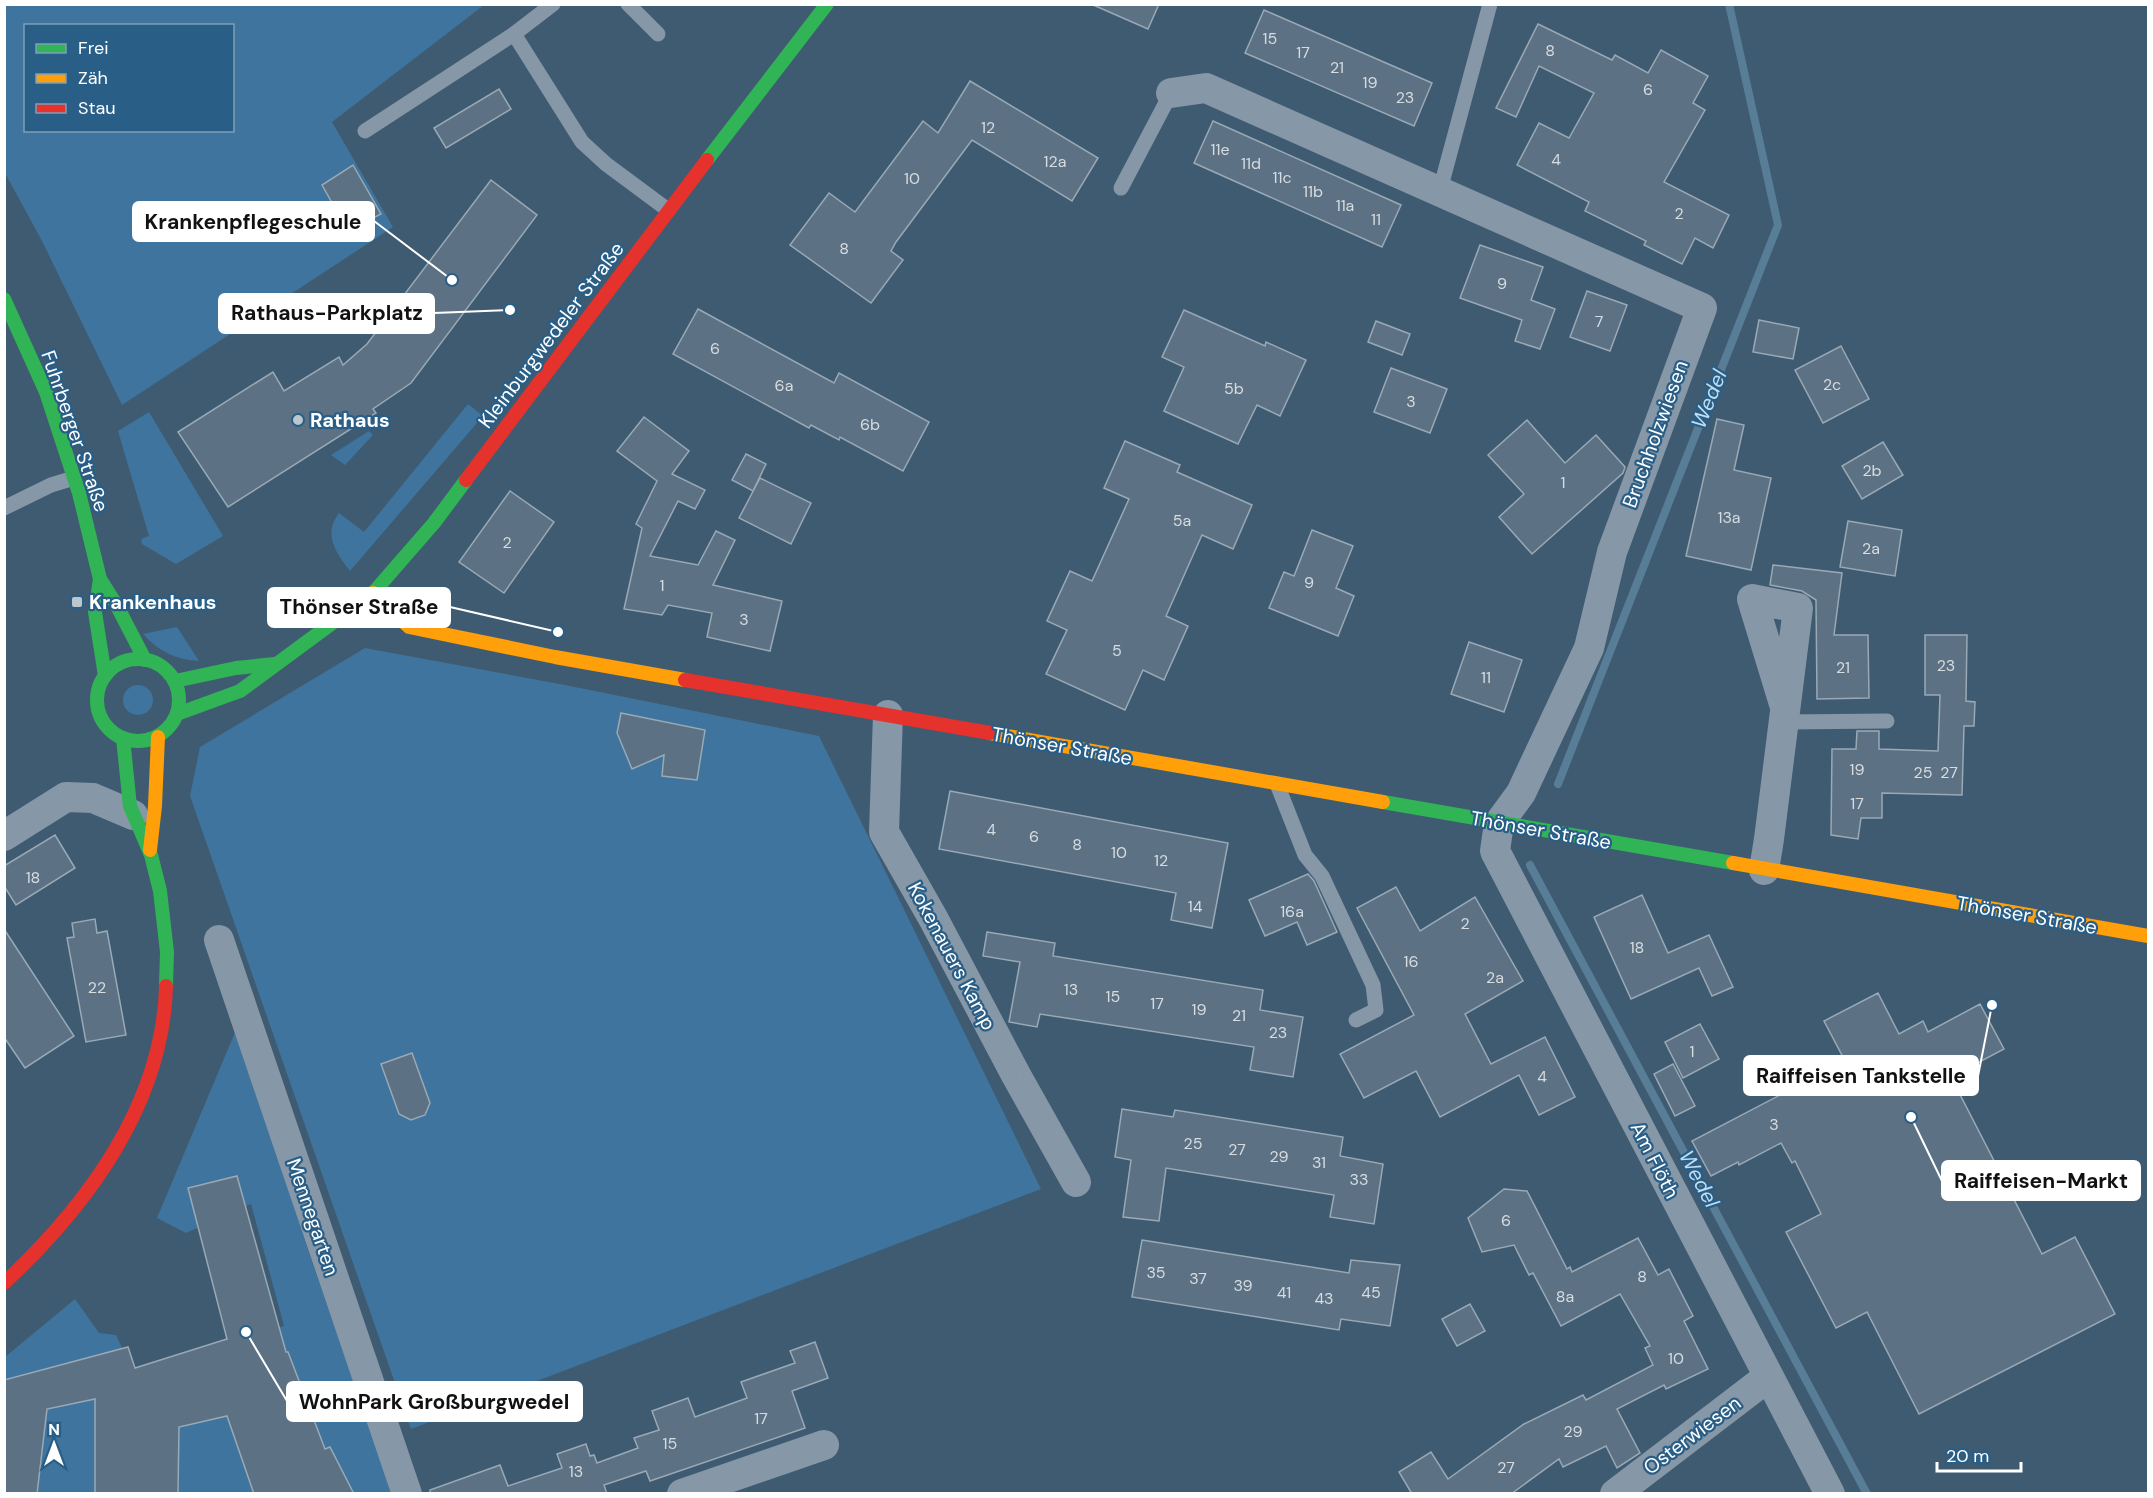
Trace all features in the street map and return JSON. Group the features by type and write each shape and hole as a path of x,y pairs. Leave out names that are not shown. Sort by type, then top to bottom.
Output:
{"street":[{"name":"Kleinburgwedeler Straße","path":"177,714 240,691 373,593 434,523 668,210 827,4"},
{"name":"Bruchholzwiesen","path":"1171,93 1206,88 1702,308 1612,552 1589,648 1521,793 1499,823"},
{"name":"Fuhrberger Straße","path":"4,299 46,392 74,478 100,579 146,660"},
{"name":"Fuhrberger Straße","path":"100,579 95,612 105,676"},
{"name":"Thönser Straße","path":"373,593 409,627 578,661 2148,936"},
{"path":"134,659 146,660 157,663 175,681 180,703 173,723 158,736 147,741 135,741 112,732 104,723 99,712 97,699 99,687 112,668 134,659"},
{"name":"Kleinburgwedeler Straße","path":"175,681 225,670 280,663"},
{"path":"1764,870 1785,714"},
{"name":"Kokenauers Kamp","path":"888,716 884,832 1076,1182"},
{"path":"150,850 155,806 158,736"},
{"path":"4,1283 53,1236 90,1188 119,1144 146,1088 158,1047 164,1013 167,951 162,906 150,850 134,815 126,782 123,738"},
{"path":"4,836 66,797 93,798 134,815"},
{"name":"Am Flöth","path":"1499,823 1495,851 1830,1494"},
{"name":"Mennegarten","path":"219,940 407,1494"},
{"name":"Osterwiesen","path":"1615,1494 1768,1377"},
{"path":"682,1494 824,1445"}],"lane":[{"path":"365,131 514,34 553,4"},
{"path":"628,4 658,34"},
{"path":"1440,190 1490,4"},
{"path":"514,34 582,142 606,164 668,210"},
{"path":"1121,189 1171,93"},
{"path":"4,508 51,485 74,478"},
{"path":"1785,714 1887,721"},
{"path":"1277,784 1305,855 1322,876 1373,985 1376,1010 1356,1020"}],"shaded area":[{"path":"4,5 484,5 332,122 393,227 122,405 42,241 5,173"},
{"path":"468,404 483,416 350,571 336,550 331,536 334,521 339,513 364,532"},
{"path":"149,412 223,536 176,564 142,544 141,539 149,536 118,431"},
{"path":"369,431 373,435 345,465 331,455"},
{"path":"177,627 199,661 168,654 143,634"},
{"path":"365,648 819,736 1041,1189 411,1429 190,796 200,747"},
{"path":"138,685 149,689 153,700 149,711 138,715 127,711 123,700 127,689"},
{"path":"236,1030 308,1250 392,1493 5,1494 5,1357 75,1299 99,1333 116,1335 134,1374 284,1326 251,1204 186,1233 157,1218"}],"building":[{"path":"1091,4 1159,4 1148,29"},
{"path":"1264,10 1432,83 1414,126 1245,53"},
{"path":"1538,24 1612,60 1615,55 1648,73 1661,50 1708,76 1693,103 1705,110 1664,182 1729,215 1713,248 1695,238 1682,264 1644,245 1646,241 1585,211 1589,202 1517,165 1539,123 1569,138 1594,93 1539,66 1516,117 1496,108"},
{"path":"970,81 1098,158 1072,201 972,140 896,242 891,251 903,260 871,303 790,245 829,193 855,212 923,121 938,133"},
{"path":"499,89 511,109 446,148 434,128"},
{"path":"1213,121 1401,205 1382,247 1194,163"},
{"path":"353,165 381,214 348,231 322,185"},
{"path":"491,180 537,215 411,383 373,409 376,413 228,507 178,432 273,372 284,391 339,357 343,365 367,344"},
{"path":"1480,245 1543,267 1531,300 1555,309 1540,349 1515,341 1522,320 1460,298"},
{"path":"1587,291 1627,305 1610,351 1570,337"},
{"path":"698,309 834,383 839,373 929,422 903,471 840,437 839,440 811,425 809,428 673,354"},
{"path":"1184,310 1265,346 1266,342 1306,360 1280,416 1257,405 1238,444 1164,411 1184,367 1162,357"},
{"path":"1759,320 1799,328 1793,359 1753,352"},
{"path":"1376,321 1410,334 1402,355 1368,342"},
{"path":"1841,346 1869,399 1823,423 1795,370"},
{"path":"1391,368 1447,389 1430,433 1374,412"},
{"path":"644,417 689,451 672,474 705,490 695,509 678,501 650,556 698,565 716,531 735,540 713,585 782,601 770,651 707,637 712,613 668,605 662,615 624,609 642,528 636,524 657,481 617,451"},
{"path":"1717,419 1744,425 1734,470 1771,478 1751,570 1686,556"},
{"path":"1527,420 1565,463 1596,435 1625,467 1623,473 1532,554 1499,517 1524,494 1488,455"},
{"path":"1125,441 1180,465 1177,472 1252,505 1233,549 1202,535 1166,616 1188,626 1164,680 1143,670 1125,710 1046,674 1067,630 1047,621 1070,571 1092,581 1129,499 1104,488"},
{"path":"1883,442 1903,475 1862,499 1842,466"},
{"path":"746,454 766,464 753,491 732,480"},
{"path":"760,478 811,503 791,544 739,518"},
{"path":"510,491 554,522 504,593 459,562"},
{"path":"1848,521 1902,530 1895,576 1840,567"},
{"path":"1312,530 1353,546 1336,588 1354,596 1338,636 1269,608 1284,572 1294,576"},
{"path":"1773,565 1842,573 1834,635 1868,635 1869,698 1817,699 1816,600 1802,591 1770,585"},
{"path":"1925,635 1967,635 1966,701 1975,702 1974,726 1964,726 1962,795 1882,793 1882,818 1861,818 1858,839 1831,835 1832,749 1856,749 1857,731 1879,731 1879,749 1938,751 1940,695 1925,695"},
{"path":"1469,642 1522,660 1504,712 1451,694"},
{"path":"621,713 705,730 697,780 662,776 664,755 632,769 617,733"},
{"path":"950,791 1228,843 1212,928 1171,920 1176,893 939,849"},
{"path":"55,835 75,868 16,905 4,886 4,866"},
{"path":"1308,874 1314,881 1337,932 1307,945 1297,922 1265,936 1249,900"},
{"path":"1396,887 1420,931 1475,897 1523,981 1465,1014 1491,1064 1545,1037 1575,1097 1539,1115 1519,1075 1440,1117 1416,1071 1364,1098 1340,1054 1414,1015 1357,908"},
{"path":"1642,895 1668,953 1709,935 1733,987 1712,996 1699,968 1631,999 1594,917"},
{"path":"95,919 97,933 107,931 126,1035 86,1042 67,938 74,937 72,923"},
{"path":"4,929 74,1036 25,1068 4,1037"},
{"path":"987,932 1055,943 1053,956 1263,990 1260,1010 1303,1017 1293,1077 1250,1070 1254,1047 1040,1014 1037,1027 1009,1022 1020,962 983,956"},
{"path":"1878,993 1899,1034 1923,1021 1928,1032 1980,1004 2004,1049 1951,1077 2042,1254 2075,1237 2115,1314 1919,1414 1867,1312 1836,1328 1786,1232 1821,1214 1795,1161 1792,1163 1781,1143 1739,1165 1738,1162 1711,1176 1692,1141 1845,1061 1824,1021"},
{"path":"1700,1024 1719,1059 1683,1078 1665,1042"},
{"path":"412,1053 430,1103 425,1115 411,1120 399,1114 381,1064"},
{"path":"1673,1064 1695,1106 1675,1116 1654,1074"},
{"path":"1122,1109 1173,1117 1175,1110 1343,1137 1340,1156 1383,1164 1374,1224 1330,1217 1334,1195 1166,1168 1159,1221 1123,1217 1131,1160 1115,1157"},
{"path":"237,1176 286,1352 288,1352 325,1449 330,1447 354,1494 254,1494 227,1416 179,1427 178,1494 95,1494 95,1399 47,1409 37,1494 4,1494 4,1380 128,1347 135,1368 227,1339 188,1188"},
{"path":"1504,1189 1527,1191 1567,1269 1570,1267 1572,1272 1638,1238 1658,1275 1669,1269 1693,1316 1684,1321 1708,1369 1666,1389 1664,1385 1617,1409 1640,1453 1617,1468 1606,1446 1563,1467 1559,1459 1511,1494 1412,1494 1399,1472 1431,1452 1448,1479 1524,1424 1583,1395 1586,1400 1653,1365 1645,1348 1650,1346 1620,1294 1561,1326 1533,1273 1529,1275 1514,1245 1482,1252 1468,1218"},
{"path":"1142,1240 1349,1273 1351,1260 1400,1265 1390,1326 1341,1319 1339,1330 1132,1297"},
{"path":"1470,1304 1485,1331 1457,1346 1442,1319"},
{"path":"815,1342 828,1378 792,1391 805,1428 650,1481 646,1471 604,1485 607,1494 430,1494 430,1490 500,1465 508,1486 562,1468 557,1454 586,1444 590,1456 594,1455 597,1463 638,1448 634,1438 659,1430 652,1411 688,1398 695,1417 747,1398 741,1382 795,1363 790,1351"}],"waterway":[{"name":"Wedel","path":"1558,784 1778,225 1729,4"},
{"name":"Wedel","path":"1530,865 1867,1494"}],"traffic: fast":[{"path":"707,160 827,4"},
{"path":"4,299 46,392 79,493 100,579 145,660"},
{"path":"177,714 240,691 373,593 434,523 466,480"},
{"path":"100,579 95,612 105,676"},
{"path":"138,659 154,662 167,671 176,684 179,700 176,716 167,729 154,738 138,741 122,738 109,729 100,716 97,700 100,684 109,671 122,662 138,659"},
{"path":"175,681 236,668 275,664"},
{"path":"123,738 130,806 151,855 160,891 167,952 166,986"},
{"path":"1383,802 1733,863"}],"traffic: slow":[{"path":"373,593 409,627 555,657 685,680"},
{"path":"990,733 1383,802"},
{"path":"150,850 155,806 158,737"},
{"path":"1733,863 2148,936"}],"traffic: jam":[{"path":"466,480 707,160"},
{"path":"685,680 990,733"},
{"path":"4,1283 64,1221 115,1150 135,1112 151,1071 162,1029 166,986"}],"place":[{"name":"Krankenpflegeschule","path":"452,280"},
{"name":"Rathaus-Parkplatz","path":"510,310"},
{"name":"Rathaus","path":"298,420"},
{"name":"Krankenhaus","path":"77,602"},
{"name":"Thönser Straße","path":"558,632"},
{"name":"Raiffeisen Tankstelle","path":"1992,1005"},
{"name":"Raiffeisen-Markt","path":"1911,1117"},
{"name":"WohnPark Großburgwedel","path":"246,1332"}]}
